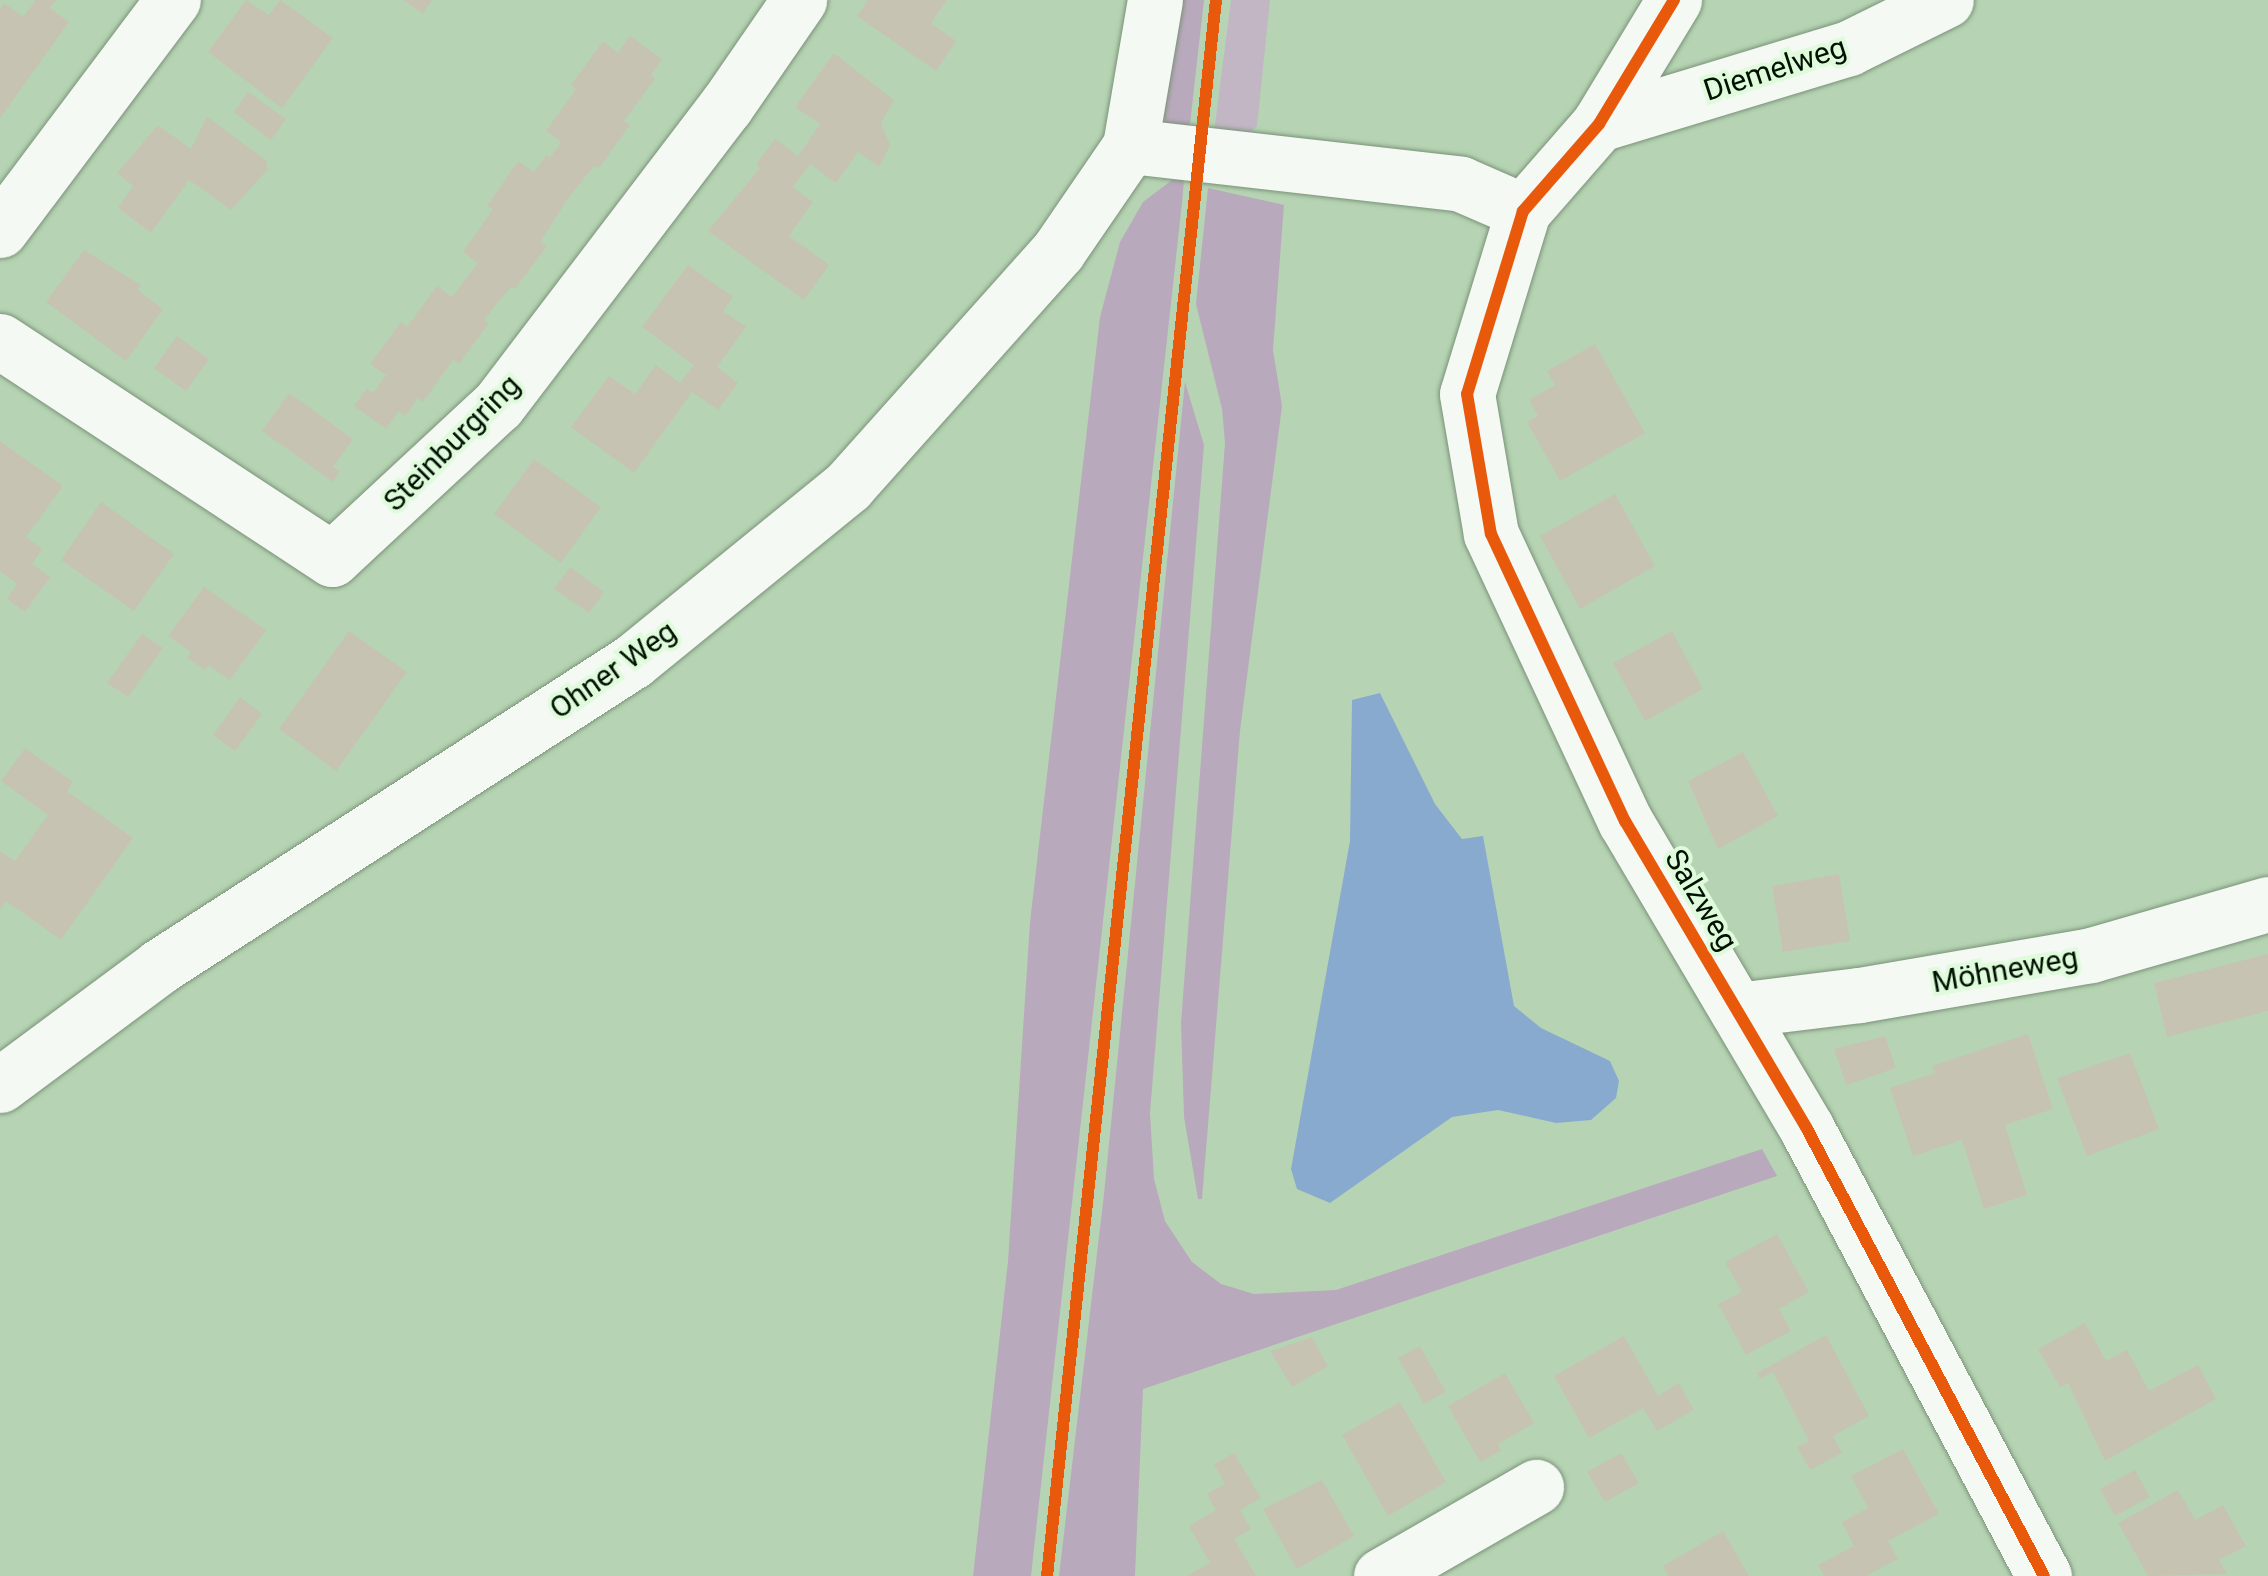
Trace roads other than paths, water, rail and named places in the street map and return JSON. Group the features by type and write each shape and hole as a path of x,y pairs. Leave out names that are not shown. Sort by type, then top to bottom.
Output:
{"street":[{"path":"0,230 173,0"},
{"name":"Steinburgring","path":"0,342 332,559 498,406 726,106 800,0"},
{"path":"1155,0 1130,146 1461,184 1523,210 1599,124 1674,0"},
{"name":"Diemelweg","path":"1599,124 1849,48 1946,0"},
{"name":"Ohner Weg","path":"0,1085 160,966 634,661 848,486 1058,250 1130,146"},
{"name":"Salzweg","path":"1523,210 1467,394 1492,534 1625,821 1816,1146 2044,1576"},
{"name":"Möhneweg","path":"1738,1010 1860,995 2091,954 2268,904"},
{"path":"1381,1576 1536,1487"}],"water":[{"path":"1380,693 1435,804 1462,839 1483,836 1514,1006 1541,1028 1610,1061 1619,1081 1616,1098 1591,1120 1556,1123 1498,1110 1452,1117 1330,1203 1297,1189 1291,1169 1350,841 1352,700"}]}
